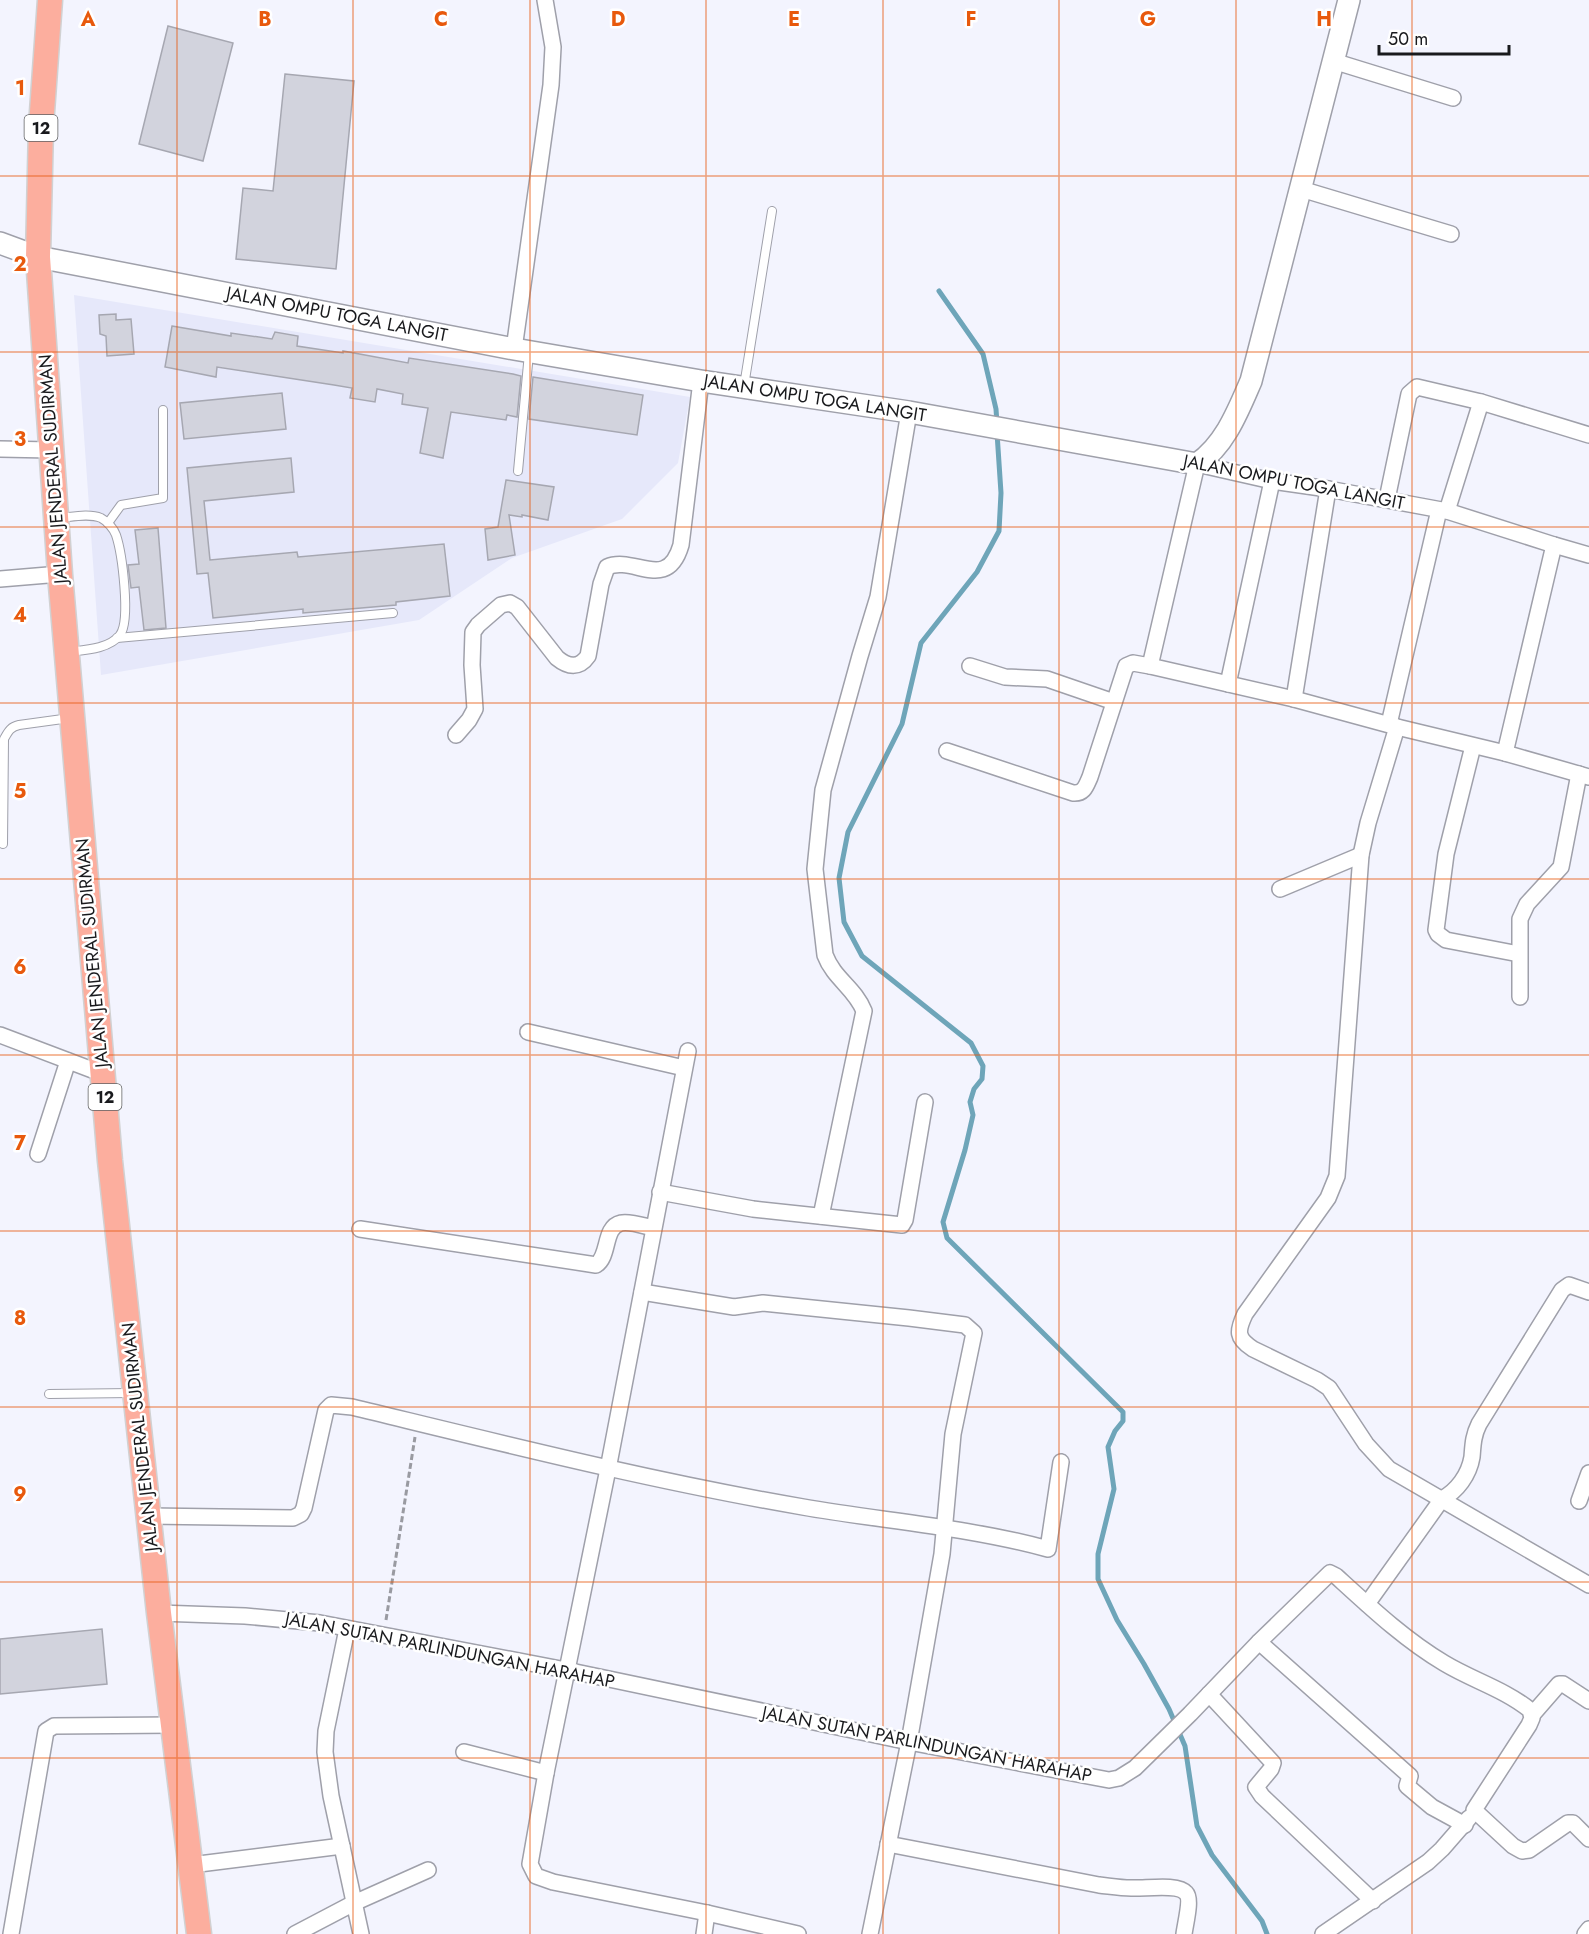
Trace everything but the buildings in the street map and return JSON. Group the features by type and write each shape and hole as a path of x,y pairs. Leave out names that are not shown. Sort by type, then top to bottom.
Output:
{"highway":[{"name":"12","path":"38,257 41,126 50,0"},
{"name":"JALAN JENDERAL SUDIRMAN","path":"38,257 60,574 110,1161 159,1613 175,1725 199,1934"}],"main road":[{"path":"1197,464 1221,440 1251,381 1349,0"},
{"name":"JALAN OMPU TOGA LANGIT","path":"0,243 38,257 522,350 701,381 909,412 1197,464"}],"street":[{"path":"522,350 552,67 553,47 545,0"},
{"path":"1333,61 1452,98"},
{"path":"1301,189 1451,234"},
{"path":"456,735 475,709 472,665 473,632 501,605 510,603 517,607 563,663 580,665 588,656 601,584 607,567 616,565 659,570 671,566 675,561 681,545 701,381"},
{"path":"1387,499 1411,391 1420,387 1481,402 1589,435"},
{"path":"1481,402 1443,510 1361,855 1337,1176 1328,1198 1238,1327 1239,1334 1247,1345 1329,1388 1366,1444 1383,1463 1398,1475 1589,1585"},
{"path":"821,1216 864,1011 860,1002 830,968 825,954 815,869 819,824 823,790 878,597 909,412"},
{"path":"0,450 51,450"},
{"path":"1149,666 1197,464"},
{"name":"JALAN OMPU TOGA LANGIT","path":"1197,464 1272,481 1443,510 1589,555"},
{"path":"1228,684 1272,481"},
{"path":"1294,699 1328,489"},
{"path":"1505,753 1554,545"},
{"path":"0,579 60,574"},
{"path":"947,751 1077,794 1084,790 1090,777 1126,666 1133,663 1294,699 1505,753 1584,776 1560,867 1522,913 1519,954 1520,997"},
{"path":"970,666 1005,677 1047,679 1114,702"},
{"path":"1473,746 1446,854 1436,930 1446,940 1519,954"},
{"path":"1280,889 1361,855"},
{"path":"528,1032 684,1068"},
{"path":"0,1035 103,1074"},
{"path":"688,1051 530,1864 536,1876 554,1882 798,1934"},
{"path":"38,1154 68,1061"},
{"path":"660,1192 753,1209 897,1226 904,1223 925,1102"},
{"path":"360,1229 596,1265 603,1258 610,1231 617,1224 624,1222 654,1227"},
{"path":"1366,1604 1442,1499 1458,1488 1470,1466 1473,1437 1479,1424 1562,1290 1568,1285 1587,1286"},
{"path":"642,1292 734,1307 769,1304 909,1318 969,1327 974,1333 952,1434 945,1528 909,1742 870,1934"},
{"path":"148,1516 293,1518 298,1516 304,1508 329,1406 352,1407 608,1468 802,1507 945,1528 1048,1549 1061,1462"},
{"path":"1579,1501 1589,1473"},
{"name":"JALAN SUTAN PARLINDUNGAN HARAHAP","path":"159,1613 284,1618 347,1629 566,1670 909,1742 1109,1780 1119,1778 1135,1768 1258,1642 1330,1574 1336,1576 1366,1604 1442,1662 1513,1698 1530,1710 1532,1715"},
{"path":"347,1629 325,1744 331,1796 361,1934"},
{"path":"1258,1642 1410,1776 1407,1786 1432,1807 1465,1825"},
{"path":"1323,1934 1435,1857 1465,1825 1529,1725 1532,1715 1559,1684 1563,1684 1589,1701"},
{"path":"1209,1694 1271,1760 1273,1767 1256,1787 1262,1796 1373,1901"},
{"path":"11,1934 46,1731 54,1726 175,1725"},
{"path":"464,1752 546,1773"},
{"path":"1474,1810 1513,1846 1522,1851 1529,1850 1568,1823 1575,1825 1589,1839"},
{"path":"888,1844 1099,1885 1180,1889 1188,1898 1184,1934"},
{"path":"191,1865 342,1846"},
{"path":"296,1934 354,1903 428,1870"},
{"path":"0,1901 16,1904"},
{"path":"704,1934 707,1913"},
{"path":"1585,1934 1589,1929"}],"lane":[{"path":"744,386 772,211"},
{"path":"518,471 522,350"},
{"path":"108,524 121,505 164,498 163,410"},
{"path":"56,518 86,516 100,518 108,524 116,535 124,579 125,623 117,638 113,642 93,649 67,652"},
{"path":"117,638 393,613"},
{"path":"3,844 4,739 13,727 19,725 72,718"},
{"path":"50,1394 135,1393"}],"path":[{"path":"384,1636 417,1423"}],"shaded area":[{"path":"74,295 690,397 678,463 622,519 512,558 419,620 101,675"}],"waterway":[{"path":"939,291 983,354 996,409 997,424"},
{"path":"997,433 1001,493 999,531 977,572 921,643 902,724 848,832 839,878 844,922 862,956 971,1043 983,1066 982,1079 974,1089 970,1102 973,1115 943,1222 947,1238 1123,1412 1123,1421 1115,1431 1108,1447 1114,1489 1098,1554 1098,1579 1117,1620 1169,1709 1185,1746 1197,1826 1212,1855 1262,1921 1267,1934"}]}
